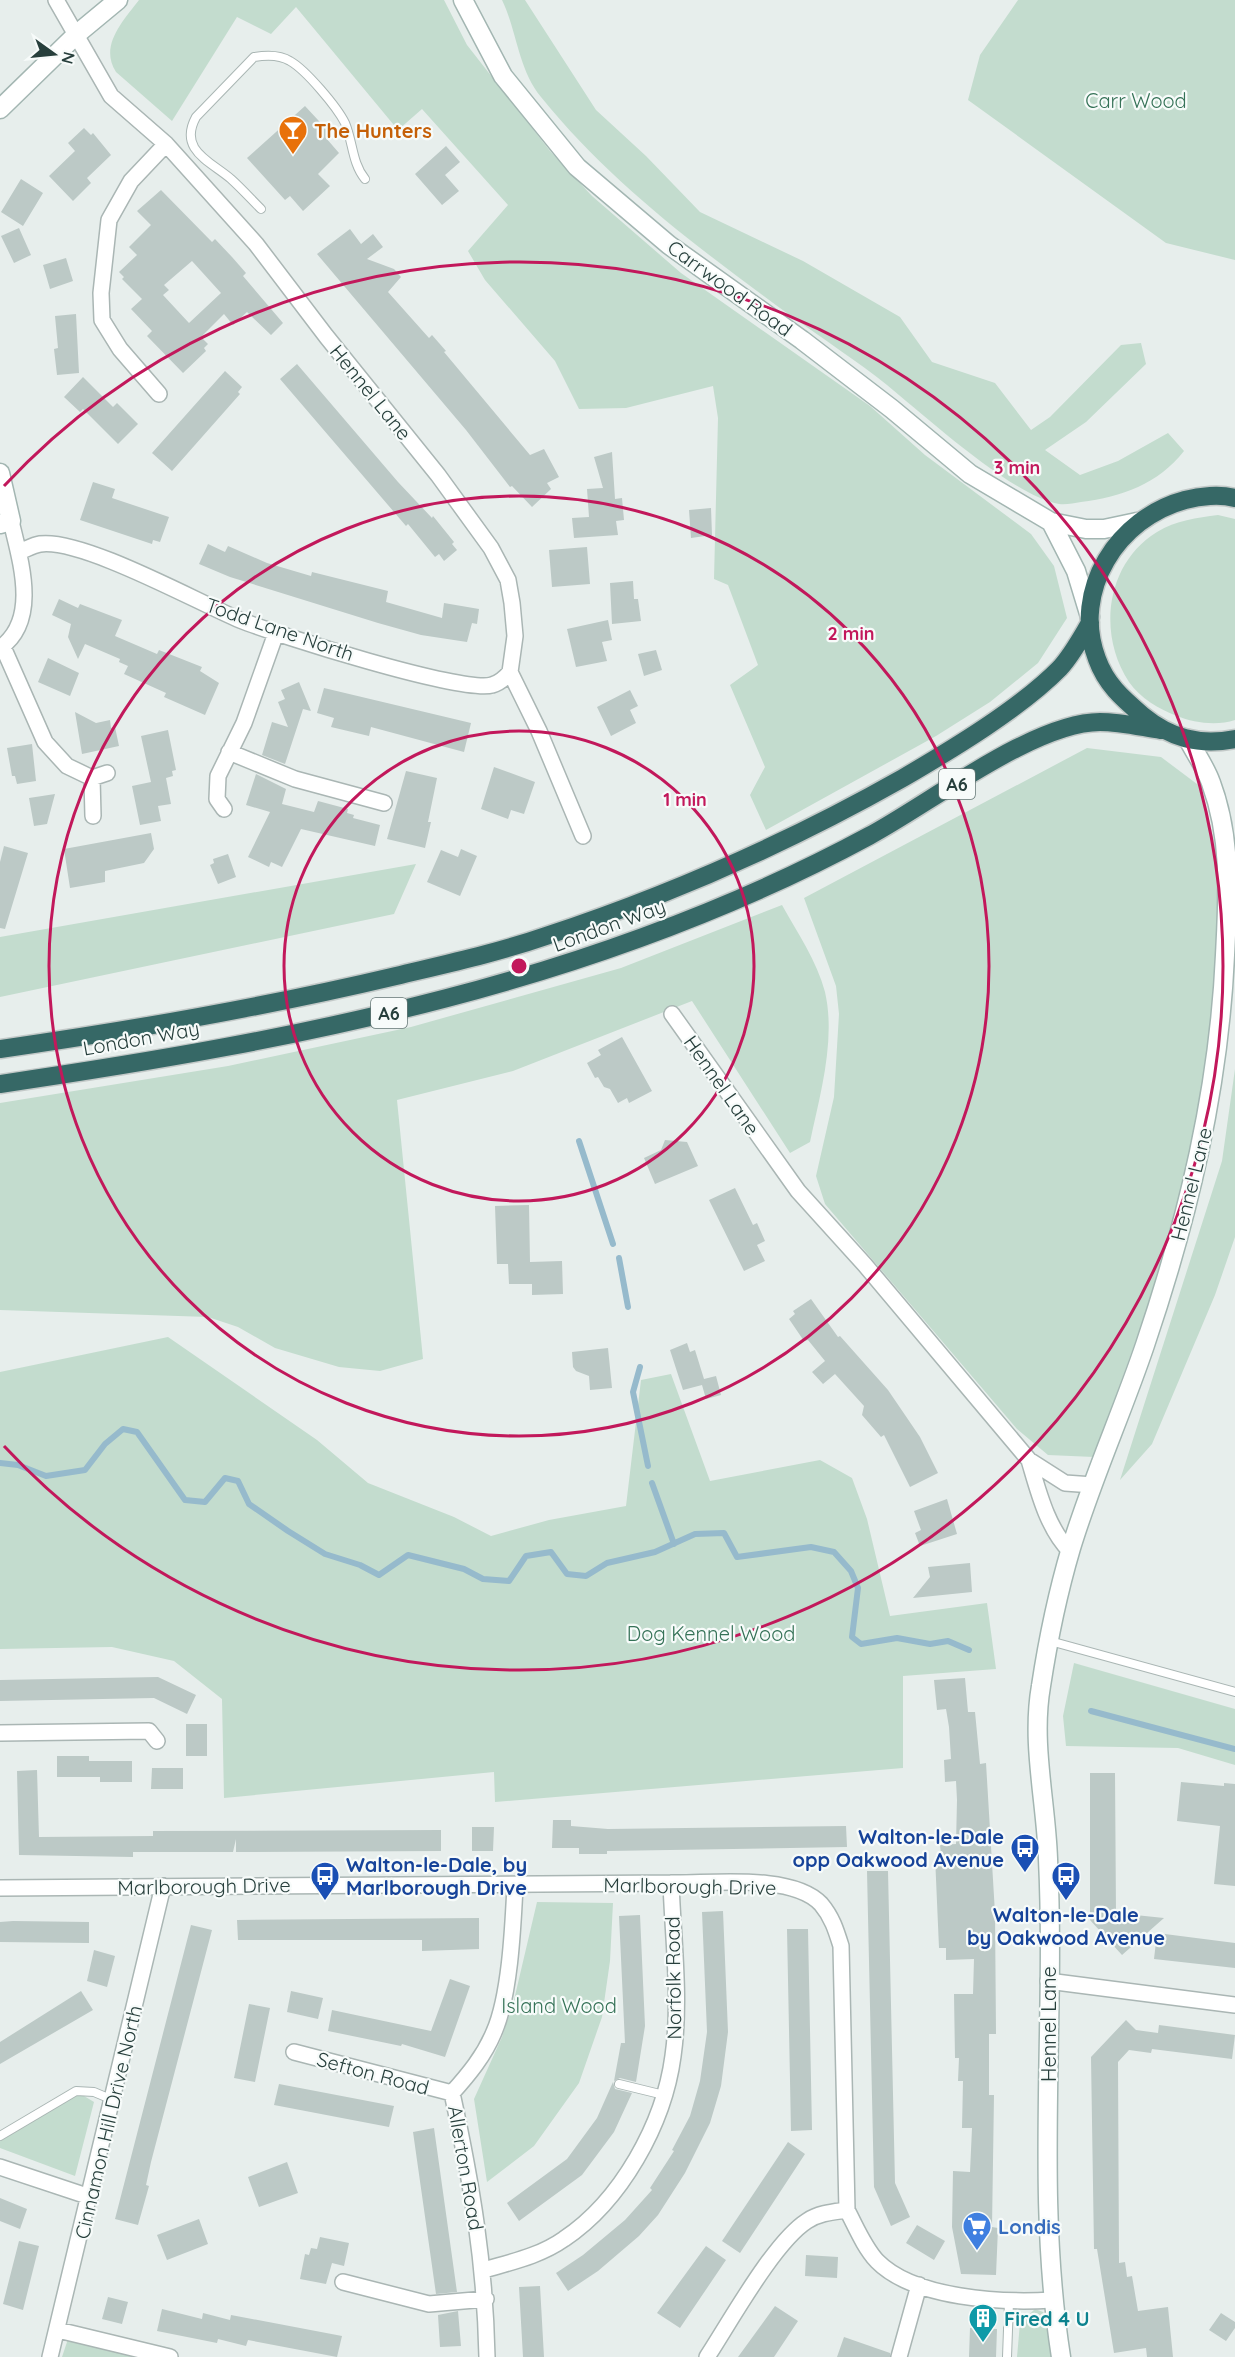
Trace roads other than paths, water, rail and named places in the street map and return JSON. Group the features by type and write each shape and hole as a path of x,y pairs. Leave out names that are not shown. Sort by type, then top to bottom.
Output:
{"highway":[{"name":"A6","path":"1235,498 1197,497 1165,506 1137,522 1112,549 1100,573 1090,620 1096,658 1113,690 1161,730 1188,739 1220,742 1235,739"},
{"name":"London Way","path":"0,1049 188,1019 339,989 545,937 652,898 752,856 825,820 920,768 984,727 1043,683 1072,652 1090,620"},
{"name":"London Way","path":"0,1084 122,1065 352,1022 466,995 572,964 669,929 811,866 872,834 1045,735 1098,722 1161,730"}],"main road":[{"path":"0,110 77,34 118,0"},
{"name":"Carrwood Road","path":"463,0 503,76 577,167 669,246 820,354 970,474 1052,522 1095,529 1137,522"},
{"path":"0,473 6,522"},
{"path":"1052,522 1076,571 1090,620"},
{"name":"Hennel Lane","path":"1061,2357 1052,2300 1046,2196 1048,1859 1037,1736 1040,1691 1070,1551 1159,1302 1182,1227 1207,1123 1224,986 1232,861 1211,780 1188,739"}],"street":[{"name":"Hennel Lane","path":"56,0 111,96 166,144 256,244 326,336 438,475 491,548 508,580 512,603 516,636 510,672"},
{"path":"159,394 120,349 102,320 101,293 109,220 131,181 166,144"},
{"path":"6,522 19,552 25,598 19,625 1,647 45,742 67,765 92,778 107,773"},
{"name":"Todd Lane North","path":"19,552 41,544 68,548 103,558 240,620 276,633 380,663 473,685 490,686 510,672"},
{"path":"224,809 217,799 218,776 244,723 276,633"},
{"path":"510,672 539,731 583,836"},
{"path":"229,752 295,779 384,803"},
{"path":"92,778 93,816"},
{"name":"Hennel Lane","path":"672,1014 798,1191 865,1265 1029,1460 1065,1483 1092,1485"},
{"name":"Hennel Lane","path":"1029,1460 1042,1500 1059,1540 1070,1551"},
{"path":"0,1733 149,1731 157,1741"},
{"name":"Norfolk Road","path":"484,2270 529,2258 564,2239 593,2214 621,2183 654,2123 664,2095 673,2057 676,2012 671,1884"},
{"name":"Marlborough Drive","path":"0,1888 774,1884 799,1890 819,1902 834,1922 841,1946 847,2210 877,2260 894,2275 919,2285 964,2297 1010,2302 1052,2300"},
{"name":"Allerton Road","path":"487,2357 484,2270 473,2189 452,2093 482,2057 495,2031 502,2003 515,1886"},
{"name":"Cinnamon Hill Drive North","path":"50,2357 90,2197 162,1887"},
{"path":"1048,1980 1235,2006"},
{"name":"Sefton Road","path":"294,2052 452,2093"},
{"path":"0,2167 90,2197"},
{"path":"707,2357 787,2238 808,2220 821,2214 847,2210"},
{"path":"343,2282 429,2304 486,2299"},
{"path":"899,2357 919,2285"},
{"path":"58,2330 170,2357"}],"lane":[{"path":"261,209 231,179 198,154 189,136 196,117 254,57 277,56 291,61 313,83 344,121 357,169 365,179"},
{"path":"1049,1641 1235,1692"},
{"path":"619,2084 664,2095"},
{"path":"0,2136 76,2091 94,2092 113,2100"},
{"path":"1007,2357 1010,2302"}],"waterway":[{"path":"579,1141 613,1244"},
{"path":"619,1258 628,1307"},
{"path":"640,1367 633,1392 648,1466"},
{"path":"0,1463 18,1465 46,1476 85,1470 105,1444 123,1429 137,1432 185,1500 205,1502 225,1478 238,1481 249,1504 288,1531 325,1554 360,1565 379,1575 408,1555 464,1569 483,1579 509,1581 526,1556 551,1552 567,1574 586,1576 607,1563 655,1552 695,1534 724,1533 737,1557 811,1547 834,1552 851,1571 858,1588 852,1637 861,1644 897,1638 930,1644 948,1641 969,1650"},
{"path":"652,1483 674,1544"},
{"path":"1091,1711 1235,1749"}],"place":[{"name":"The Hunters","path":"293,156"},
{"name":"Walton-le-Dale opp Oakwood Avenue","path":"1025,1874"},
{"name":"Walton-le-Dale, by Marlborough Drive","path":"325,1902"},
{"name":"Walton-le-Dale by Oakwood Avenue","path":"1066,1902"},
{"name":"Londis","path":"977,2252"},
{"name":"Fired 4 U","path":"983,2344"}],"park label":[{"name":"Carr Wood","path":"1136,100"},
{"name":"Dog Kennel Wood","path":"711,1633"},
{"name":"Island Wood","path":"559,2005"}]}
